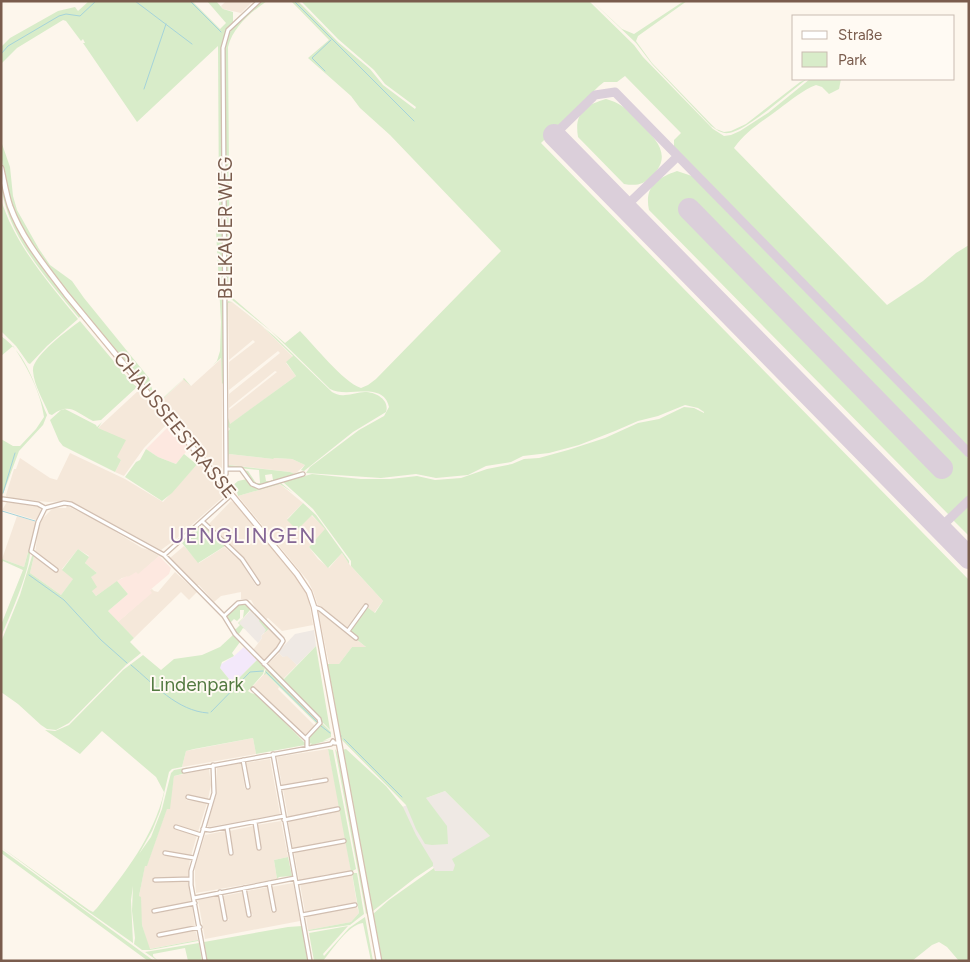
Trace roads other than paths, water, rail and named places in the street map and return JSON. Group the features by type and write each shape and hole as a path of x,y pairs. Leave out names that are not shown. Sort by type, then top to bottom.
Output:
{"main road":[{"name":"CHAUSSEESTRASSE","path":"1,168 7,194 18,223 39,258 66,294 232,494 310,592 378,961"}],"street":[{"name":"BELKAUER WEG","path":"221,481 226,474 223,48 228,30 259,1"},
{"path":"226,469 241,469 252,484 259,487 303,474"},
{"path":"164,555 232,494"},
{"path":"3,499 38,504 45,508 64,503 71,504 164,555 216,607 224,616 232,631 319,719 320,723 306,739"},
{"path":"45,508 38,522 31,551 56,570"},
{"path":"202,521 242,559 258,583"},
{"path":"224,616 238,603 246,602 282,639 281,646 264,664"},
{"path":"348,631 366,606"},
{"path":"314,607 320,609 356,638"},
{"path":"253,689 306,739 307,748"},
{"path":"184,770 331,744 333,741 334,744 338,743"},
{"path":"273,754 310,961"},
{"path":"242,760 248,787"},
{"path":"205,961 191,879 194,858 211,802 214,781 213,765"},
{"path":"279,788 326,780"},
{"path":"188,797 211,802"},
{"path":"203,829 338,809"},
{"path":"254,822 259,848"},
{"path":"176,827 201,835"},
{"path":"226,827 231,853"},
{"path":"290,851 344,841"},
{"path":"165,853 194,858"},
{"path":"296,883 351,873"},
{"path":"194,898 295,878"},
{"path":"155,880 191,879"},
{"path":"269,883 274,910"},
{"path":"244,888 249,915"},
{"path":"220,892 225,919"},
{"path":"154,911 195,903"},
{"path":"302,915 356,905"},
{"path":"159,935 200,927"}],"waterway":[{"path":"1,54 8,46 59,16 66,14 80,16 96,1"},
{"path":"135,1 192,44"},
{"path":"190,1 221,32"},
{"path":"294,1 414,121"},
{"path":"144,89 166,24"},
{"path":"325,71 312,58 331,40"},
{"path":"3,493 15,453"},
{"path":"2,511 35,521"},
{"path":"29,575 64,600 101,640 127,663"},
{"path":"131,665 176,702 197,711 208,713"},
{"path":"211,712 250,672 263,671"},
{"path":"266,672 317,722"},
{"path":"321,726 330,733"},
{"path":"339,732 341,736"},
{"path":"344,739 402,797"}],"district":[{"name":"UENGLINGEN","path":"243,535"}],"park label":[{"name":"Lindenpark","path":"197,684"}]}
